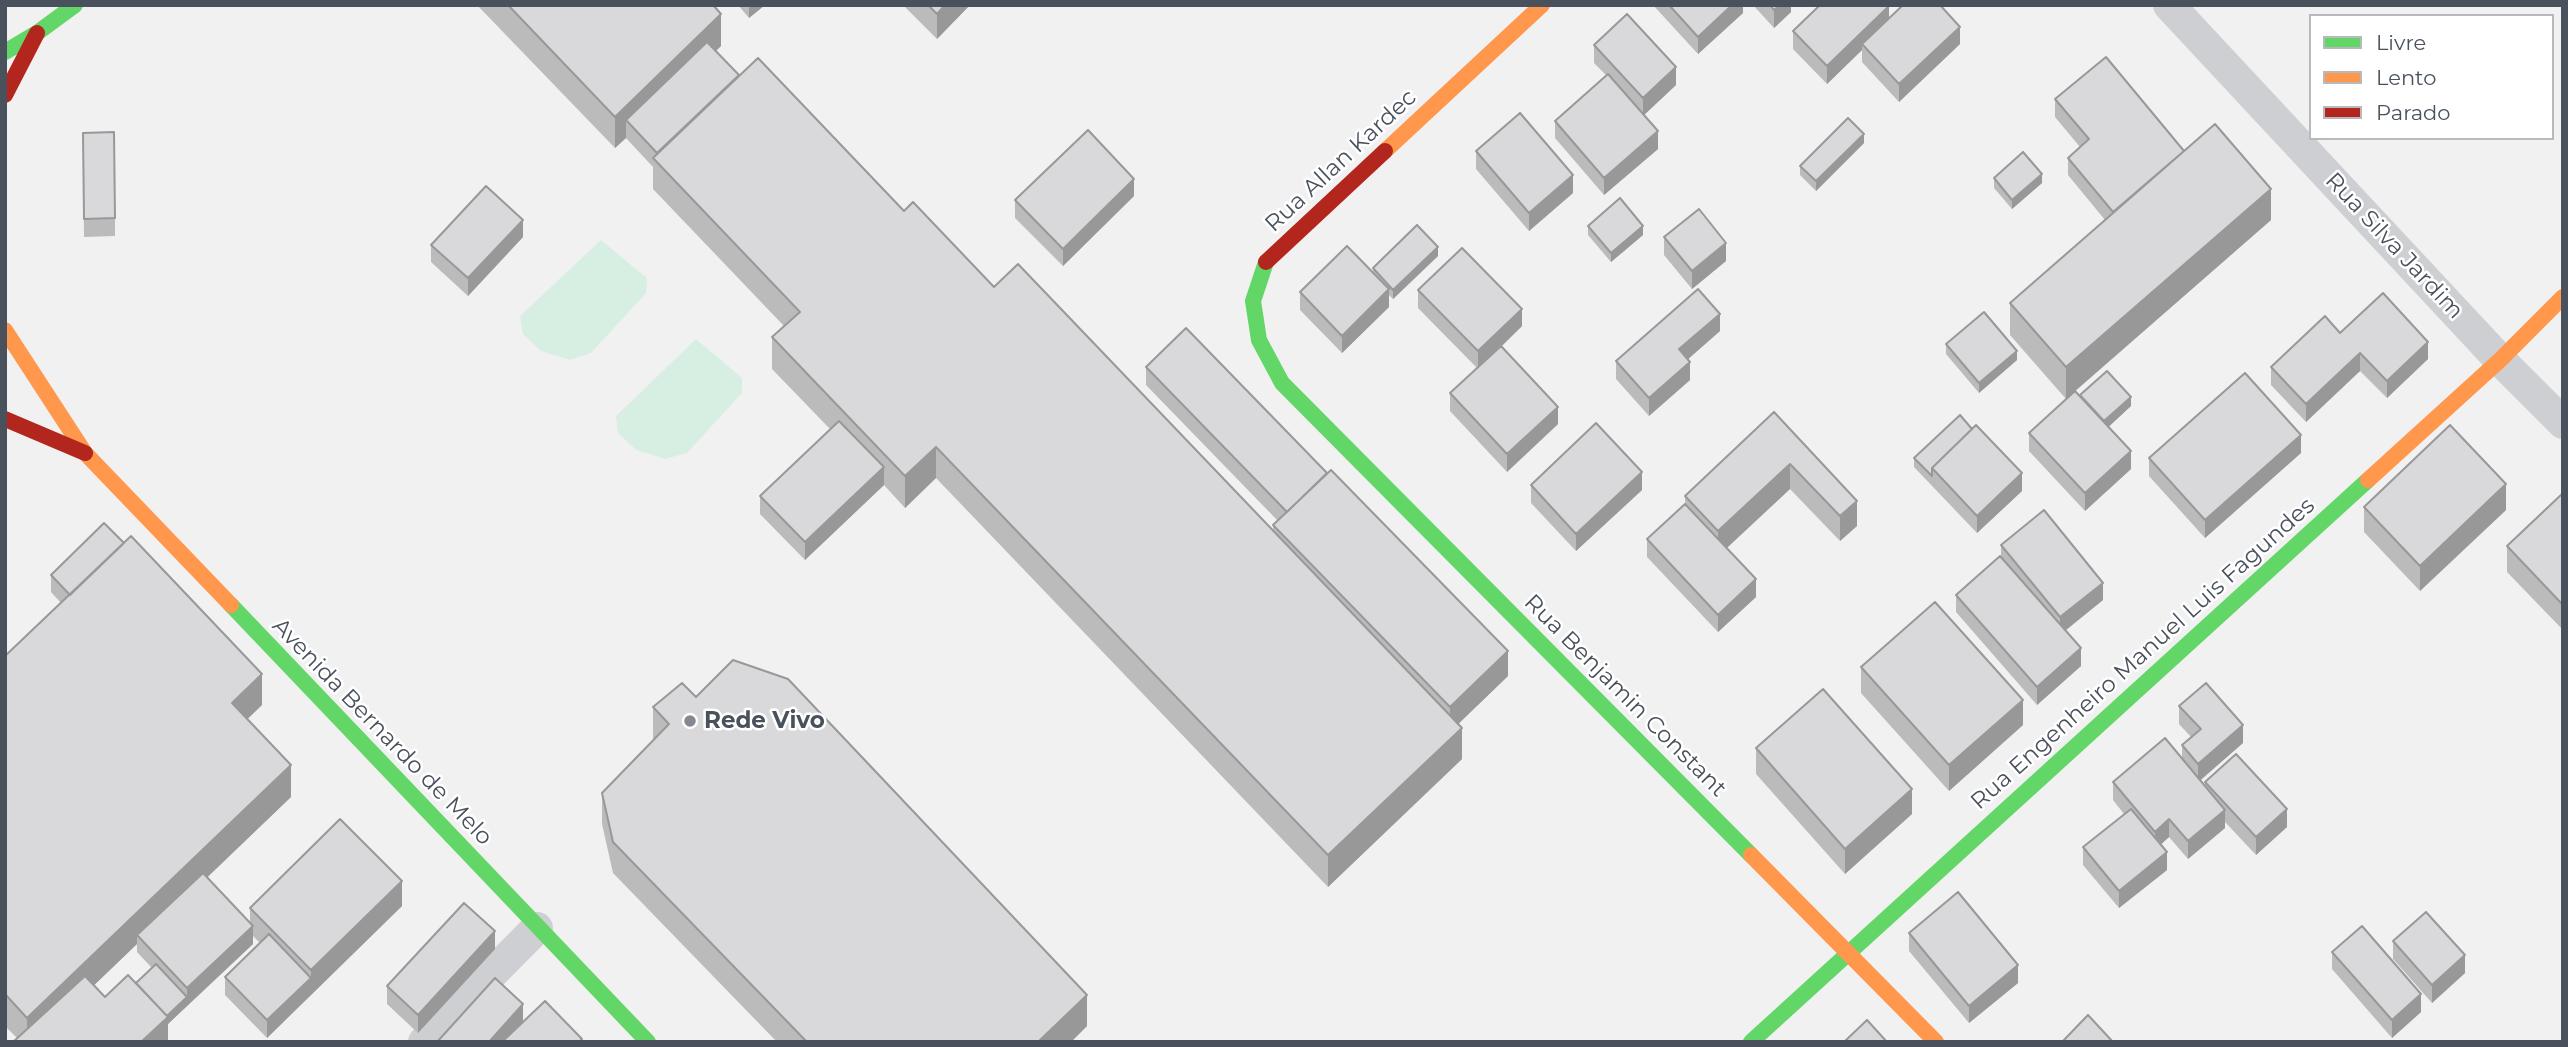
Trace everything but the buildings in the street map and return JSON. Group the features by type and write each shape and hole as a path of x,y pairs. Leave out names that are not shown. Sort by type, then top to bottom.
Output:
{"main road":[{"path":"5,52 75,5"},
{"name":"Rua Allan Kardec","path":"1282,383 1259,340 1253,301 1265,264 1542,5"},
{"path":"5,95 37,33"},
{"name":"Rua Engenheiro Manuel Luis Fagundes","path":"1751,1042 2500,360 2563,296"},
{"path":"5,330 85,453"},
{"name":"Rua Benjamin Constant","path":"1282,383 1936,1042"},
{"path":"5,419 85,453"},
{"name":"Avenida Bernardo de Melo","path":"85,453 648,1042"}],"street":[{"name":"Rua Silva Jardim","path":"2169,5 2500,360 2563,423"},
{"path":"424,1042 537,928"}],"green space":[{"path":"601,240 647,278 646,293 591,353 570,360 541,351 523,334 520,316"},
{"path":"696,339 742,378 742,393 687,453 665,459 636,450 618,433 616,416"}],"traffic: fast":[{"path":"5,52 75,5"},
{"path":"1266,262 1253,301 1259,340 1282,383 1751,855"},
{"path":"1751,1042 2368,480"},
{"path":"231,605 648,1042"}],"traffic: slow":[{"path":"1385,151 1542,5"},
{"path":"2368,480 2500,360 2563,297"},
{"path":"5,330 85,453 231,605"},
{"path":"1751,855 1936,1042"}],"traffic: jam":[{"path":"5,95 37,33"},
{"path":"1266,262 1385,151"},
{"path":"5,419 85,453"}],"place":[{"name":"Rede Vivo","path":"690,721"}]}
